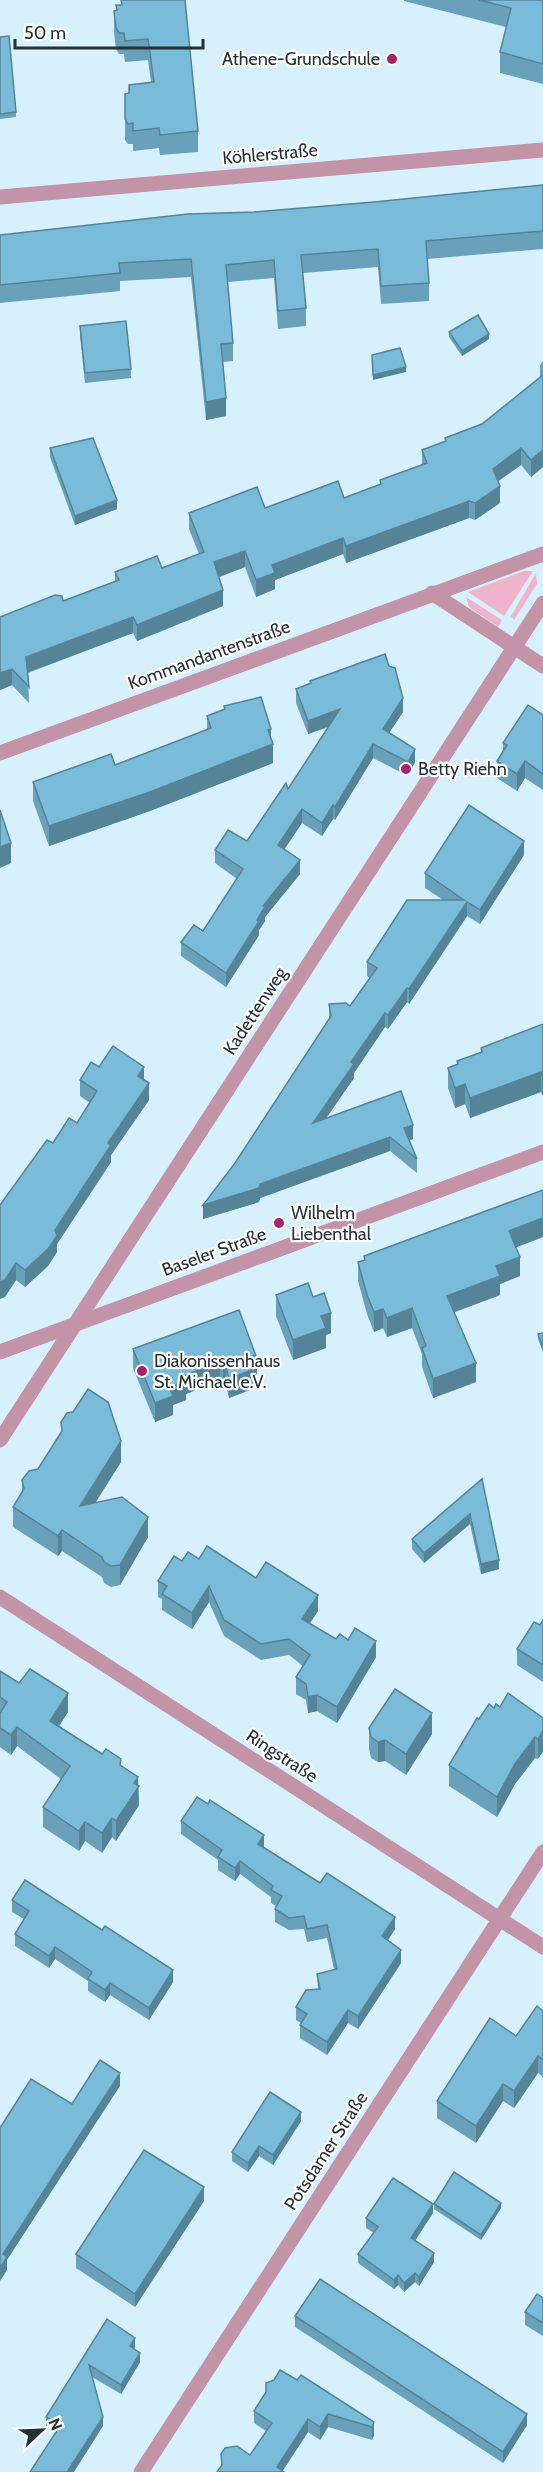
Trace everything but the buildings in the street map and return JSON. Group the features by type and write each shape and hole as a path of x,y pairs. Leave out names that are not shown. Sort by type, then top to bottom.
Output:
{"street":[{"name":"Köhlerstraße","path":"0,197 543,150"},
{"name":"Kommandantenstraße","path":"0,753 543,554"},
{"path":"432,593 543,666"},
{"name":"Kadettenweg","path":"0,1440 543,603"},
{"name":"Baseler Straße","path":"0,1352 543,1152"},
{"name":"Ringstraße","path":"0,1597 543,1947"},
{"name":"Potsdamer Straße","path":"141,2472 543,1852"}],"shaded area":[{"path":"524,571 533,571 504,616 468,592"},
{"path":"536,573 537,584 514,620 511,616"},
{"path":"466,597 502,620 498,627 469,607"}],"place":[{"name":"Athene-Grundschule","path":"392,59"},
{"name":"Betty Riehn","path":"406,769"},
{"name":"Wilhelm Liebenthal","path":"279,1223"},
{"name":"Diakonissenhaus St. Michael e.V.","path":"142,1371"}]}
